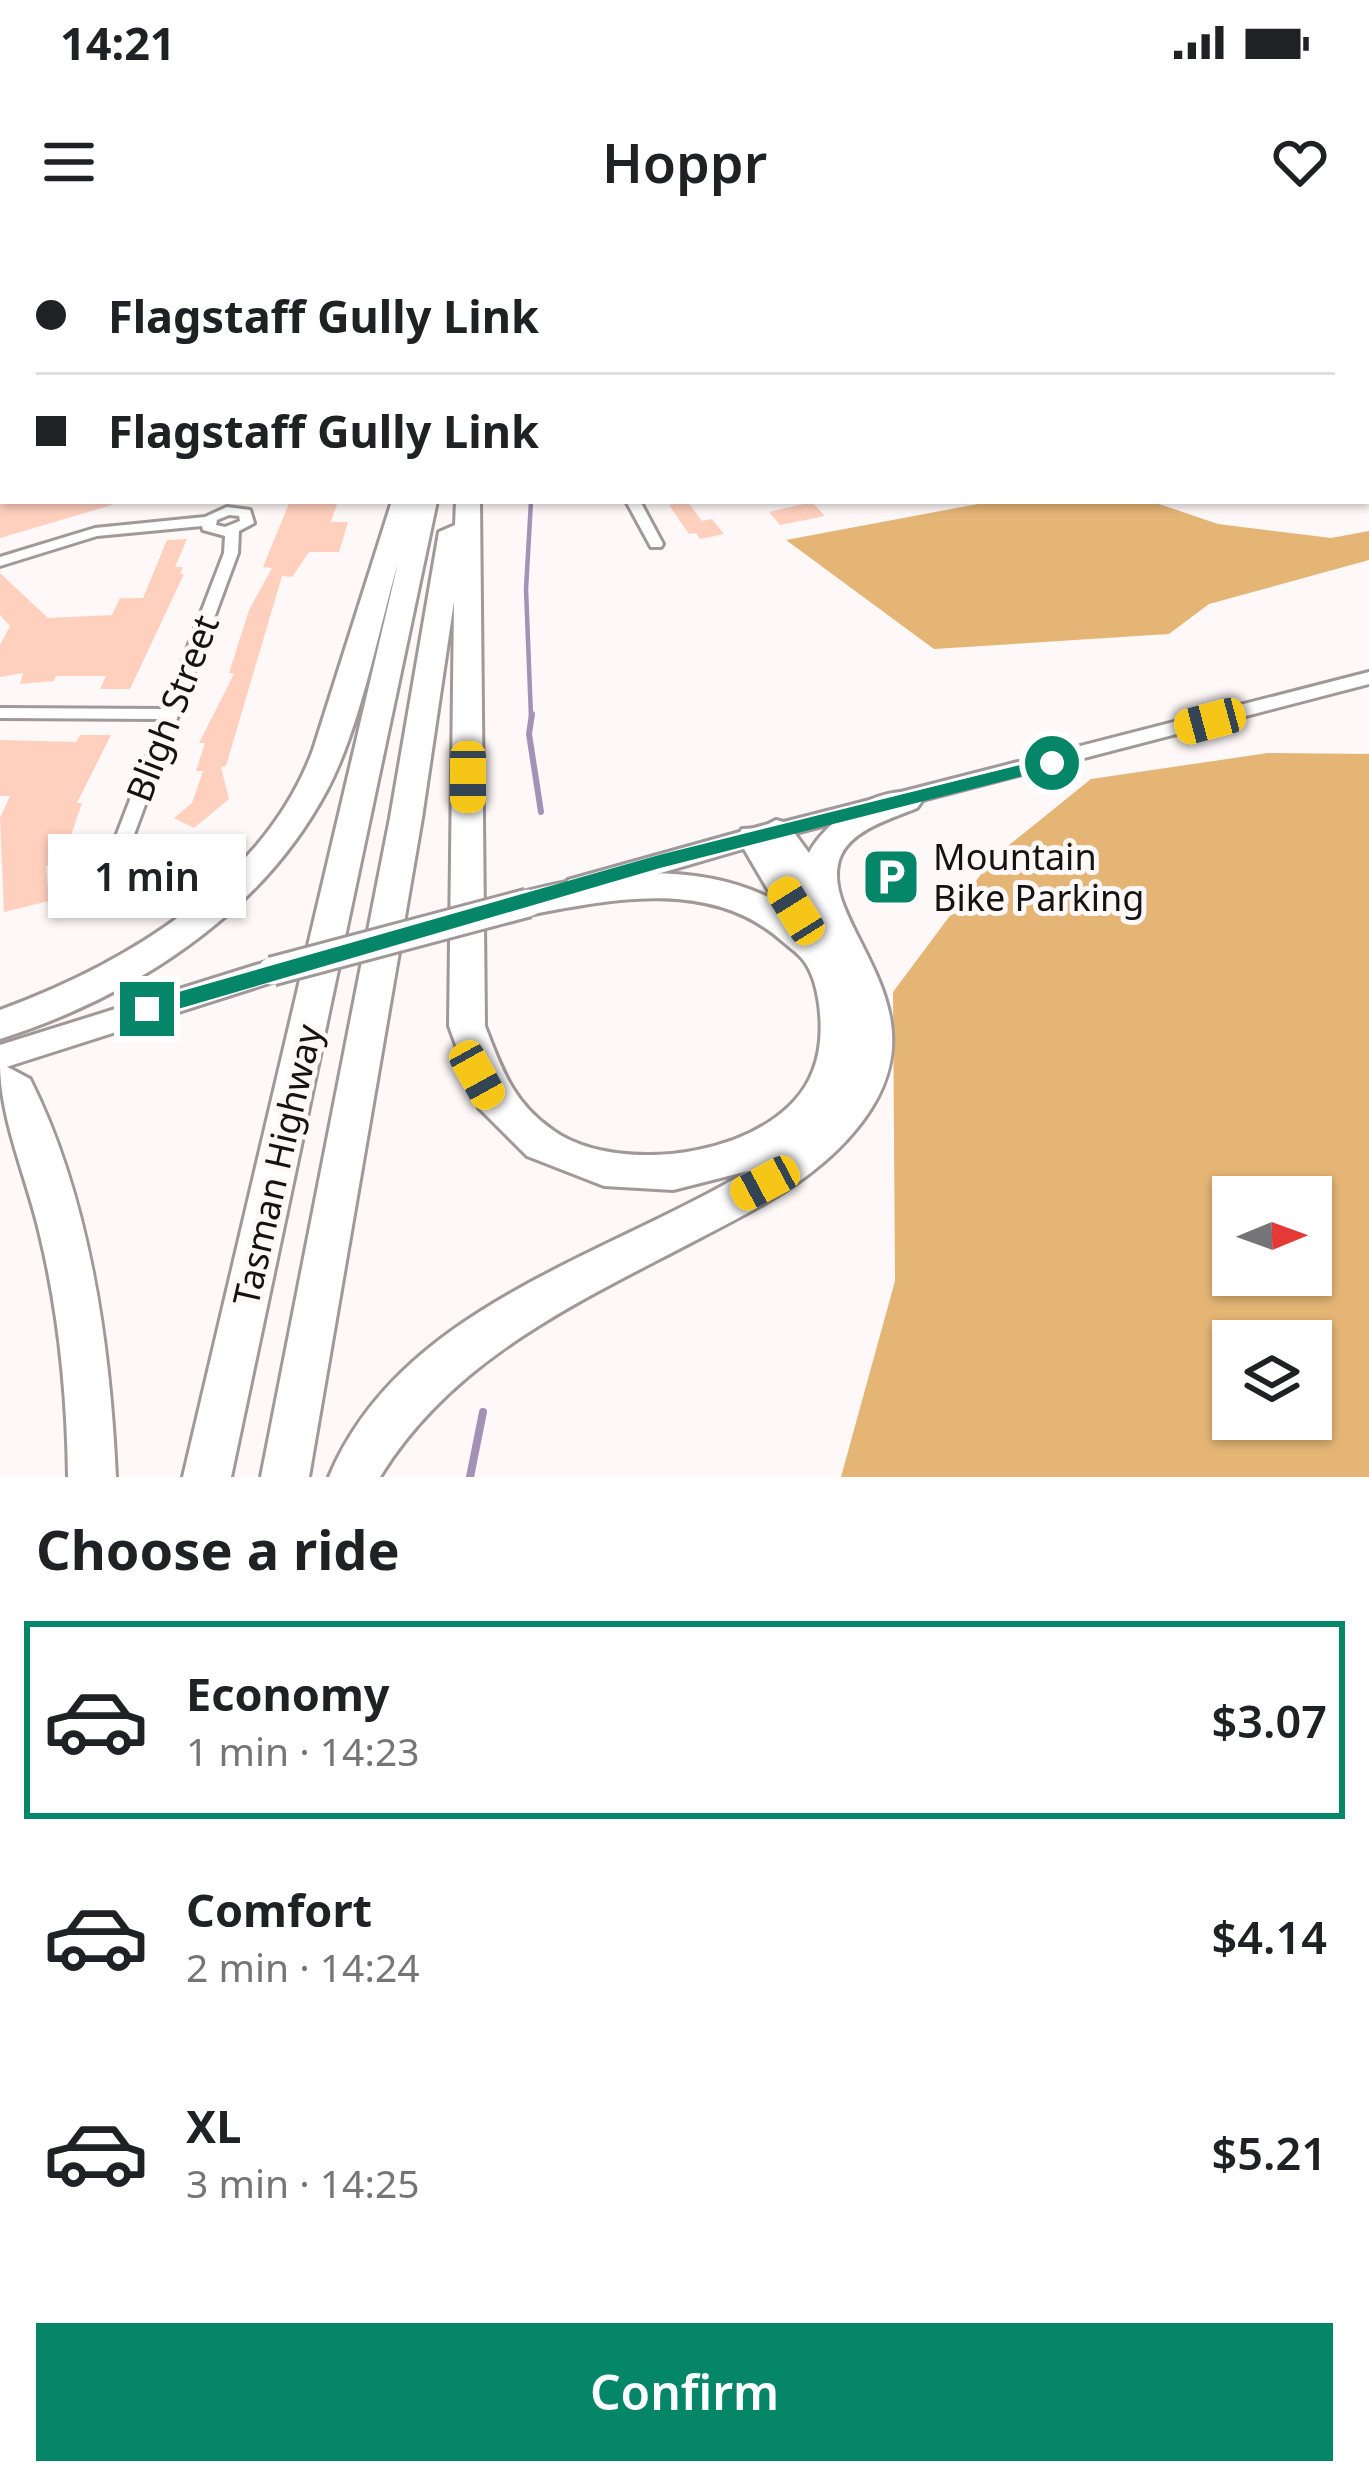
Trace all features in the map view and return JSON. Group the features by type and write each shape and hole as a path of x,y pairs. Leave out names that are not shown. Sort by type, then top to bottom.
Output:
{"highway":[{"path":"0,1028 83,990 162,945 228,893 285,830 319,773 403,504"},
{"name":"Tasman Highway","path":"207,1477 424,504"},
{"name":"Tasman Highway","path":"286,1477 406,818 457,504"},
{"path":"468,504 467,1026 477,1075 520,1130 548,1149 604,1170 659,1174 728,1161 789,1129 821,1094 840,1050 842,1029 827,972 764,834"},
{"path":"353,1477 401,1406 460,1352 536,1303 765,1183 832,1132 859,1096 873,1043 868,989 820,883 825,850 849,827 906,801"},
{"path":"764,834 837,928"},
{"path":"528,903 637,885 706,890 775,917 797,933 827,972"},
{"path":"0,1078 16,1090 23,1106 71,1276 87,1372 92,1477"}],"main road":[{"path":"0,1028 272,970 528,903 764,834"},
{"path":"0,1057 272,970"}],"street":[{"path":"635,504 656,544"},
{"path":"0,562 95,532 208,521 220,512 246,506"},
{"name":"Bligh Street","path":"106,886 231,553 232,531 248,523 246,506"},
{"path":"208,521 215,531 232,531"},
{"path":"764,834 1369,678"},
{"path":"0,713 169,714"}],"shaded area":[{"path":"978,504 1159,504 1218,524 1331,538 1369,531 1369,560 1209,604 1169,634 934,649 786,540"},
{"path":"1268,753 1369,754 1369,1477 841,1477 895,1281 893,992 993,858 1091,779"}],"building":[{"path":"0,504 112,504 112,505 0,538"},
{"path":"289,504 337,504 331,522 348,522 339,552 309,552 292,577 282,576 226,766 221,767 229,799 194,828 174,818 192,803 203,771 196,771 205,743 199,743 234,674 229,673 249,610 272,568 263,567"},
{"path":"689,504 702,521 712,519 724,534 700,539 696,533 689,534 669,505"},
{"path":"814,504 825,516 780,525 769,512"},
{"path":"187,539 175,567 183,567 180,574 184,574 130,689 100,689 106,676 56,676 54,681 20,684 23,673 0,677 0,645 10,626 0,615 0,573 48,618 112,615 120,598 143,598 167,540"},
{"path":"80,735 111,735 77,803 82,803 61,865 46,866 49,901 4,912 0,818 10,796 0,796 0,740 76,742"}],"waterway":[{"path":"531,504 526,589 531,717"},
{"path":"532,714 529,734 541,812"},
{"path":"470,1477 483,1412"}],"place":[{"name":"Mountain Bike Parking","path":"891,877"}],"route":[{"path":"147,1009 659,862 1052,763"}]}
